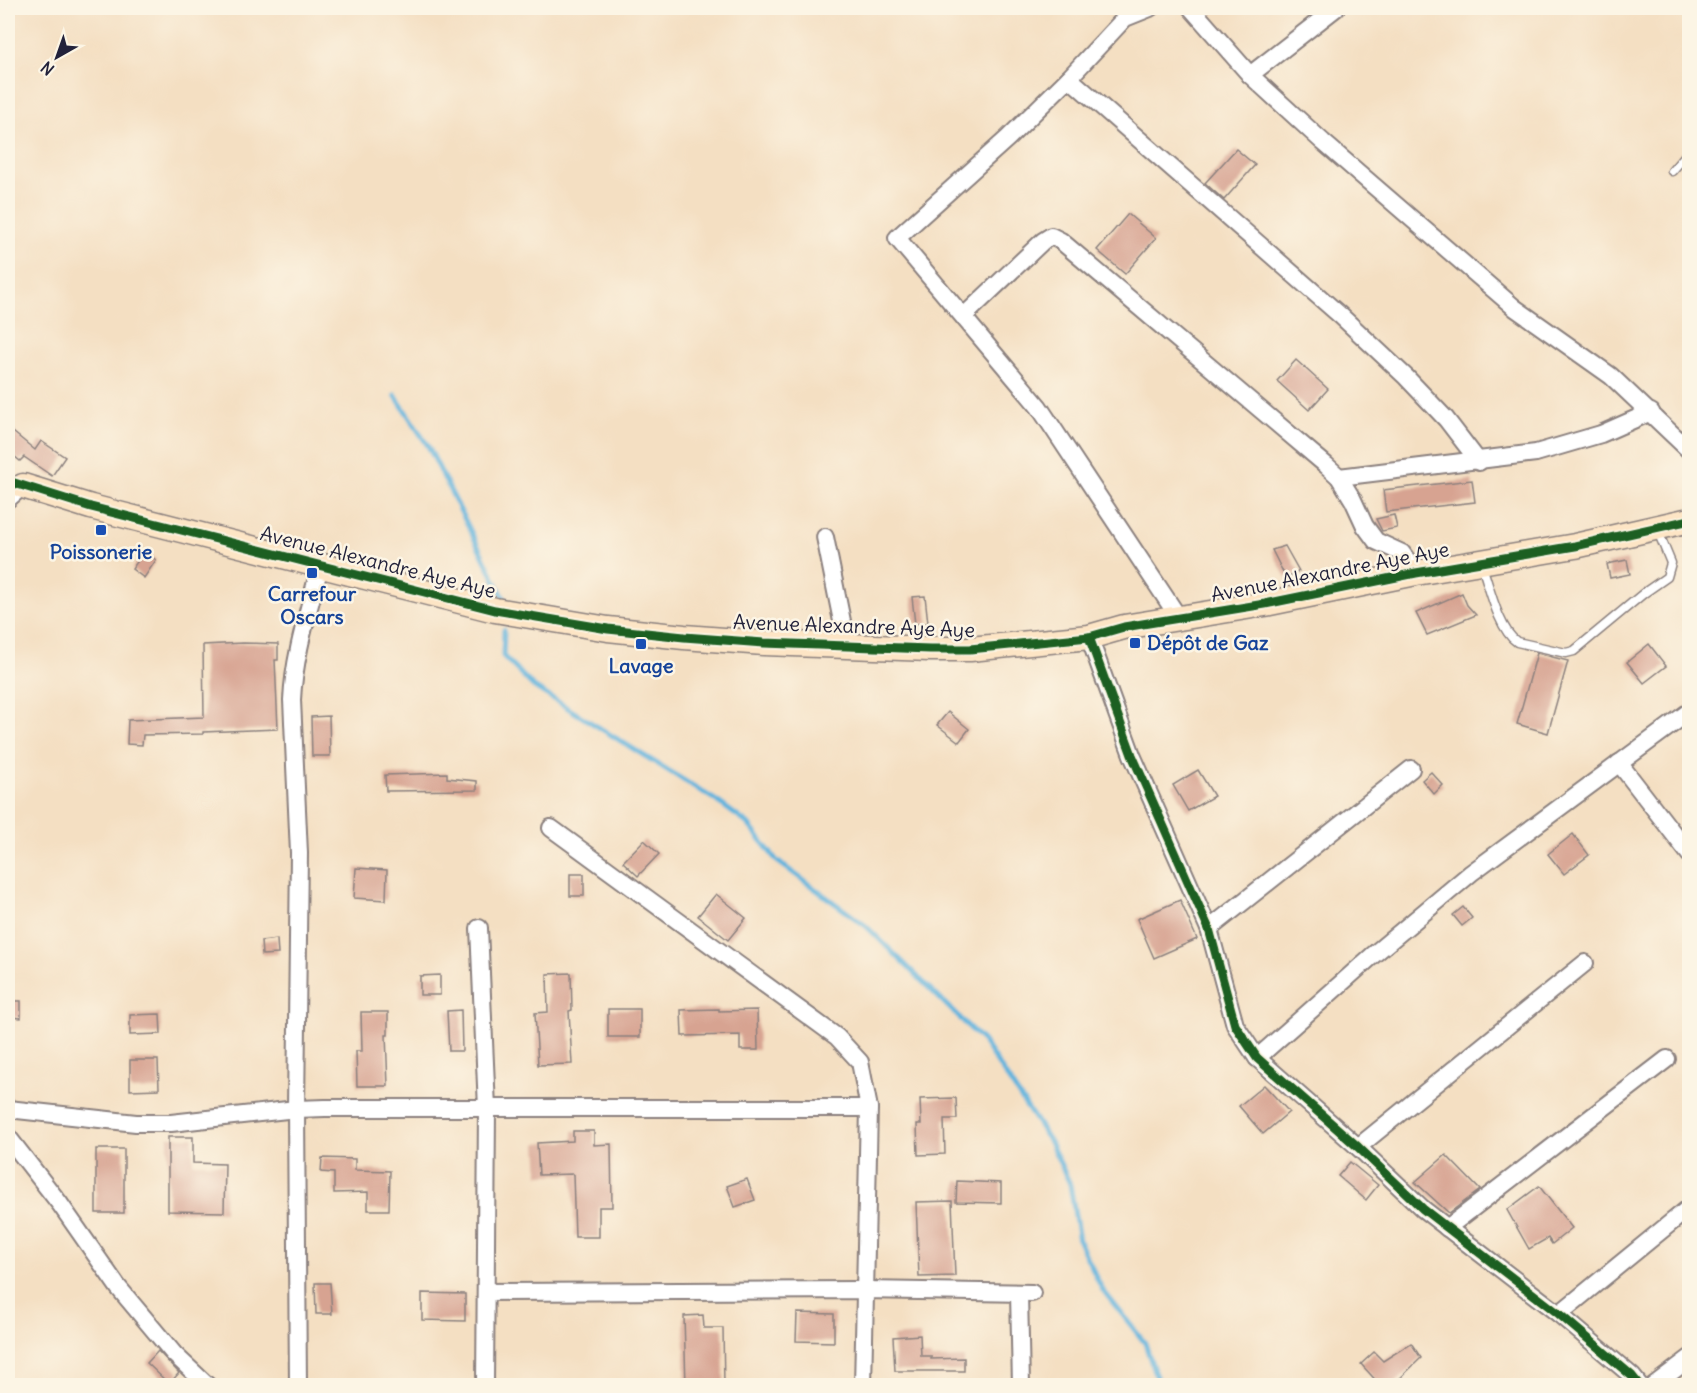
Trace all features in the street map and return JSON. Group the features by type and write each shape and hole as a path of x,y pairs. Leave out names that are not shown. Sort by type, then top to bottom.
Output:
{"street":[{"path":"1150,8 1125,18 1008,138 897,238 1039,407 1179,618"},
{"path":"1191,8 1250,75 1402,212 1515,308 1611,376 1689,451"},
{"path":"1250,75 1336,8"},
{"path":"1069,78 1349,323 1446,419 1479,462"},
{"path":"964,316 1043,241 1051,236 1061,241 1274,419 1339,477 1365,526 1376,541 1402,553 1416,573"},
{"path":"1339,477 1479,462 1536,453 1600,434 1651,412"},
{"name":"Avenue Alexandre Aye Aye","path":"13,488 495,610 608,629 764,643 970,649 1089,637 1124,627 1265,604 1416,573 1575,546 1689,520"},
{"path":"825,537 847,646"},
{"path":"298,1386 296,1109 298,853 292,700 301,643 320,566"},
{"path":"1089,637 1132,754 1209,929 1235,1025 1257,1058 1358,1147 1423,1209 1559,1314 1632,1376 1640,1386"},
{"path":"1257,1058 1372,956 1471,873 1689,711"},
{"path":"1618,764 1689,855"},
{"path":"1209,929 1411,768"},
{"path":"551,828 837,1037 860,1062 869,1108 863,1386"},
{"path":"479,928 487,1108 485,1386"},
{"path":"1358,1147 1585,963"},
{"path":"1447,1228 1666,1059"},
{"path":"8,1109 136,1123 171,1123 296,1109 869,1108"},
{"path":"8,1137 60,1204 118,1287 174,1354 208,1386"},
{"path":"1559,1314 1689,1207"},
{"path":"486,1292 865,1290 1026,1293 1021,1386"},
{"path":"1653,1386 1689,1358"}],"lane":[{"path":"1672,171 1689,150"},
{"path":"1481,562 1502,624 1510,638 1517,642 1566,653 1574,651 1644,593 1667,577 1671,563 1657,528"}],"building":[{"path":"1236,149 1255,165 1224,200 1205,183"},
{"path":"1128,214 1156,238 1125,274 1097,250"},
{"path":"1296,360 1328,389 1309,410 1277,381"},
{"path":"8,428 35,450 41,441 65,457 52,476 24,457 20,461 8,451"},
{"path":"1472,480 1475,502 1386,512 1383,490"},
{"path":"1394,515 1397,528 1382,531 1376,519"},
{"path":"1285,546 1299,571 1286,578 1272,550"},
{"path":"144,552 156,560 144,578 132,569"},
{"path":"1627,560 1630,574 1610,578 1607,564"},
{"path":"1462,593 1467,605 1476,615 1427,635 1416,613"},
{"path":"925,596 928,623 915,624 912,597"},
{"path":"278,644 278,660 275,660 278,729 143,735 142,745 127,744 128,720 204,717 203,645"},
{"path":"1649,644 1666,666 1644,683 1627,662"},
{"path":"1537,653 1568,661 1548,733 1517,724"},
{"path":"948,712 969,729 959,742 937,725"},
{"path":"329,716 330,756 312,756 311,717"},
{"path":"1198,770 1214,796 1188,811 1173,785"},
{"path":"1431,772 1443,785 1434,794 1422,780"},
{"path":"447,773 447,778 477,781 477,790 386,791 385,775"},
{"path":"1573,834 1589,855 1564,874 1548,854"},
{"path":"644,840 659,854 638,876 623,862"},
{"path":"356,868 387,870 386,900 354,898"},
{"path":"570,874 584,874 584,896 570,896"},
{"path":"716,894 746,918 728,940 698,916"},
{"path":"1180,900 1197,939 1154,958 1137,919"},
{"path":"1463,907 1472,918 1462,926 1453,915"},
{"path":"277,939 278,954 262,955 261,941"},
{"path":"571,973 572,1010 569,1011 572,1064 538,1065 535,1013 548,1012 547,974"},
{"path":"440,975 440,995 420,995 420,976"},
{"path":"8,1001 21,1001 21,1018 8,1017"},
{"path":"608,1009 640,1009 640,1037 608,1037"},
{"path":"719,1009 719,1011 757,1010 758,1050 740,1050 740,1035 682,1036 681,1010"},
{"path":"461,1010 462,1051 449,1051 447,1011"},
{"path":"361,1012 388,1012 388,1035 386,1035 388,1086 357,1086 356,1051 362,1051"},
{"path":"160,1014 161,1034 130,1035 130,1015"},
{"path":"130,1060 158,1060 159,1089 130,1090"},
{"path":"1264,1085 1289,1112 1263,1134 1239,1106"},
{"path":"956,1098 957,1119 944,1119 945,1154 918,1155 917,1124 921,1124 920,1099"},
{"path":"573,1131 594,1131 594,1145 611,1144 612,1207 599,1207 599,1237 575,1237 573,1174 539,1175 537,1143 573,1141"},
{"path":"168,1137 193,1137 193,1163 225,1164 224,1212 168,1211"},
{"path":"96,1149 124,1149 124,1213 96,1213"},
{"path":"1446,1155 1480,1190 1449,1213 1415,1182"},
{"path":"322,1158 355,1159 355,1170 390,1171 389,1210 368,1210 368,1192 334,1193 334,1173 321,1172"},
{"path":"1350,1162 1378,1185 1366,1200 1338,1176"},
{"path":"747,1179 755,1200 735,1207 727,1186"},
{"path":"957,1181 1001,1183 1001,1203 956,1202"},
{"path":"1539,1186 1572,1228 1552,1244 1548,1238 1529,1249 1507,1210"},
{"path":"952,1201 955,1276 919,1277 916,1202"},
{"path":"315,1283 330,1283 332,1314 316,1314"},
{"path":"422,1293 465,1294 465,1321 422,1320"},
{"path":"797,1313 834,1314 834,1342 796,1341"},
{"path":"703,1315 704,1328 723,1328 724,1386 686,1386 684,1316"},
{"path":"920,1335 921,1356 931,1356 931,1359 964,1358 964,1371 895,1371 893,1337"},
{"path":"1411,1343 1421,1358 1392,1386 1381,1386 1361,1364 1374,1352 1383,1361"},
{"path":"158,1351 179,1373 169,1384 147,1363"}],"waterway":[{"path":"395,395 428,446 506,602"},
{"path":"504,630 503,656 534,687 717,801 748,824 777,861 866,926 982,1040 1050,1142 1070,1184 1079,1241 1102,1289 1145,1343 1159,1386"}],"cycle path":[{"path":"8,481 91,507 495,610 608,629 684,637 764,643 930,649 970,649 1089,637 1124,627 1265,604 1416,573 1575,546 1690,520"},
{"path":"1089,637 1132,755 1209,929 1235,1025 1257,1058 1358,1147 1423,1209 1559,1314 1632,1376 1640,1386"}],"place":[{"name":"Poissonerie","path":"101,530"},
{"name":"Carrefour Oscars","path":"312,573"},
{"name":"Dépôt de Gaz","path":"1135,643"},
{"name":"Lavage","path":"641,644"}]}
